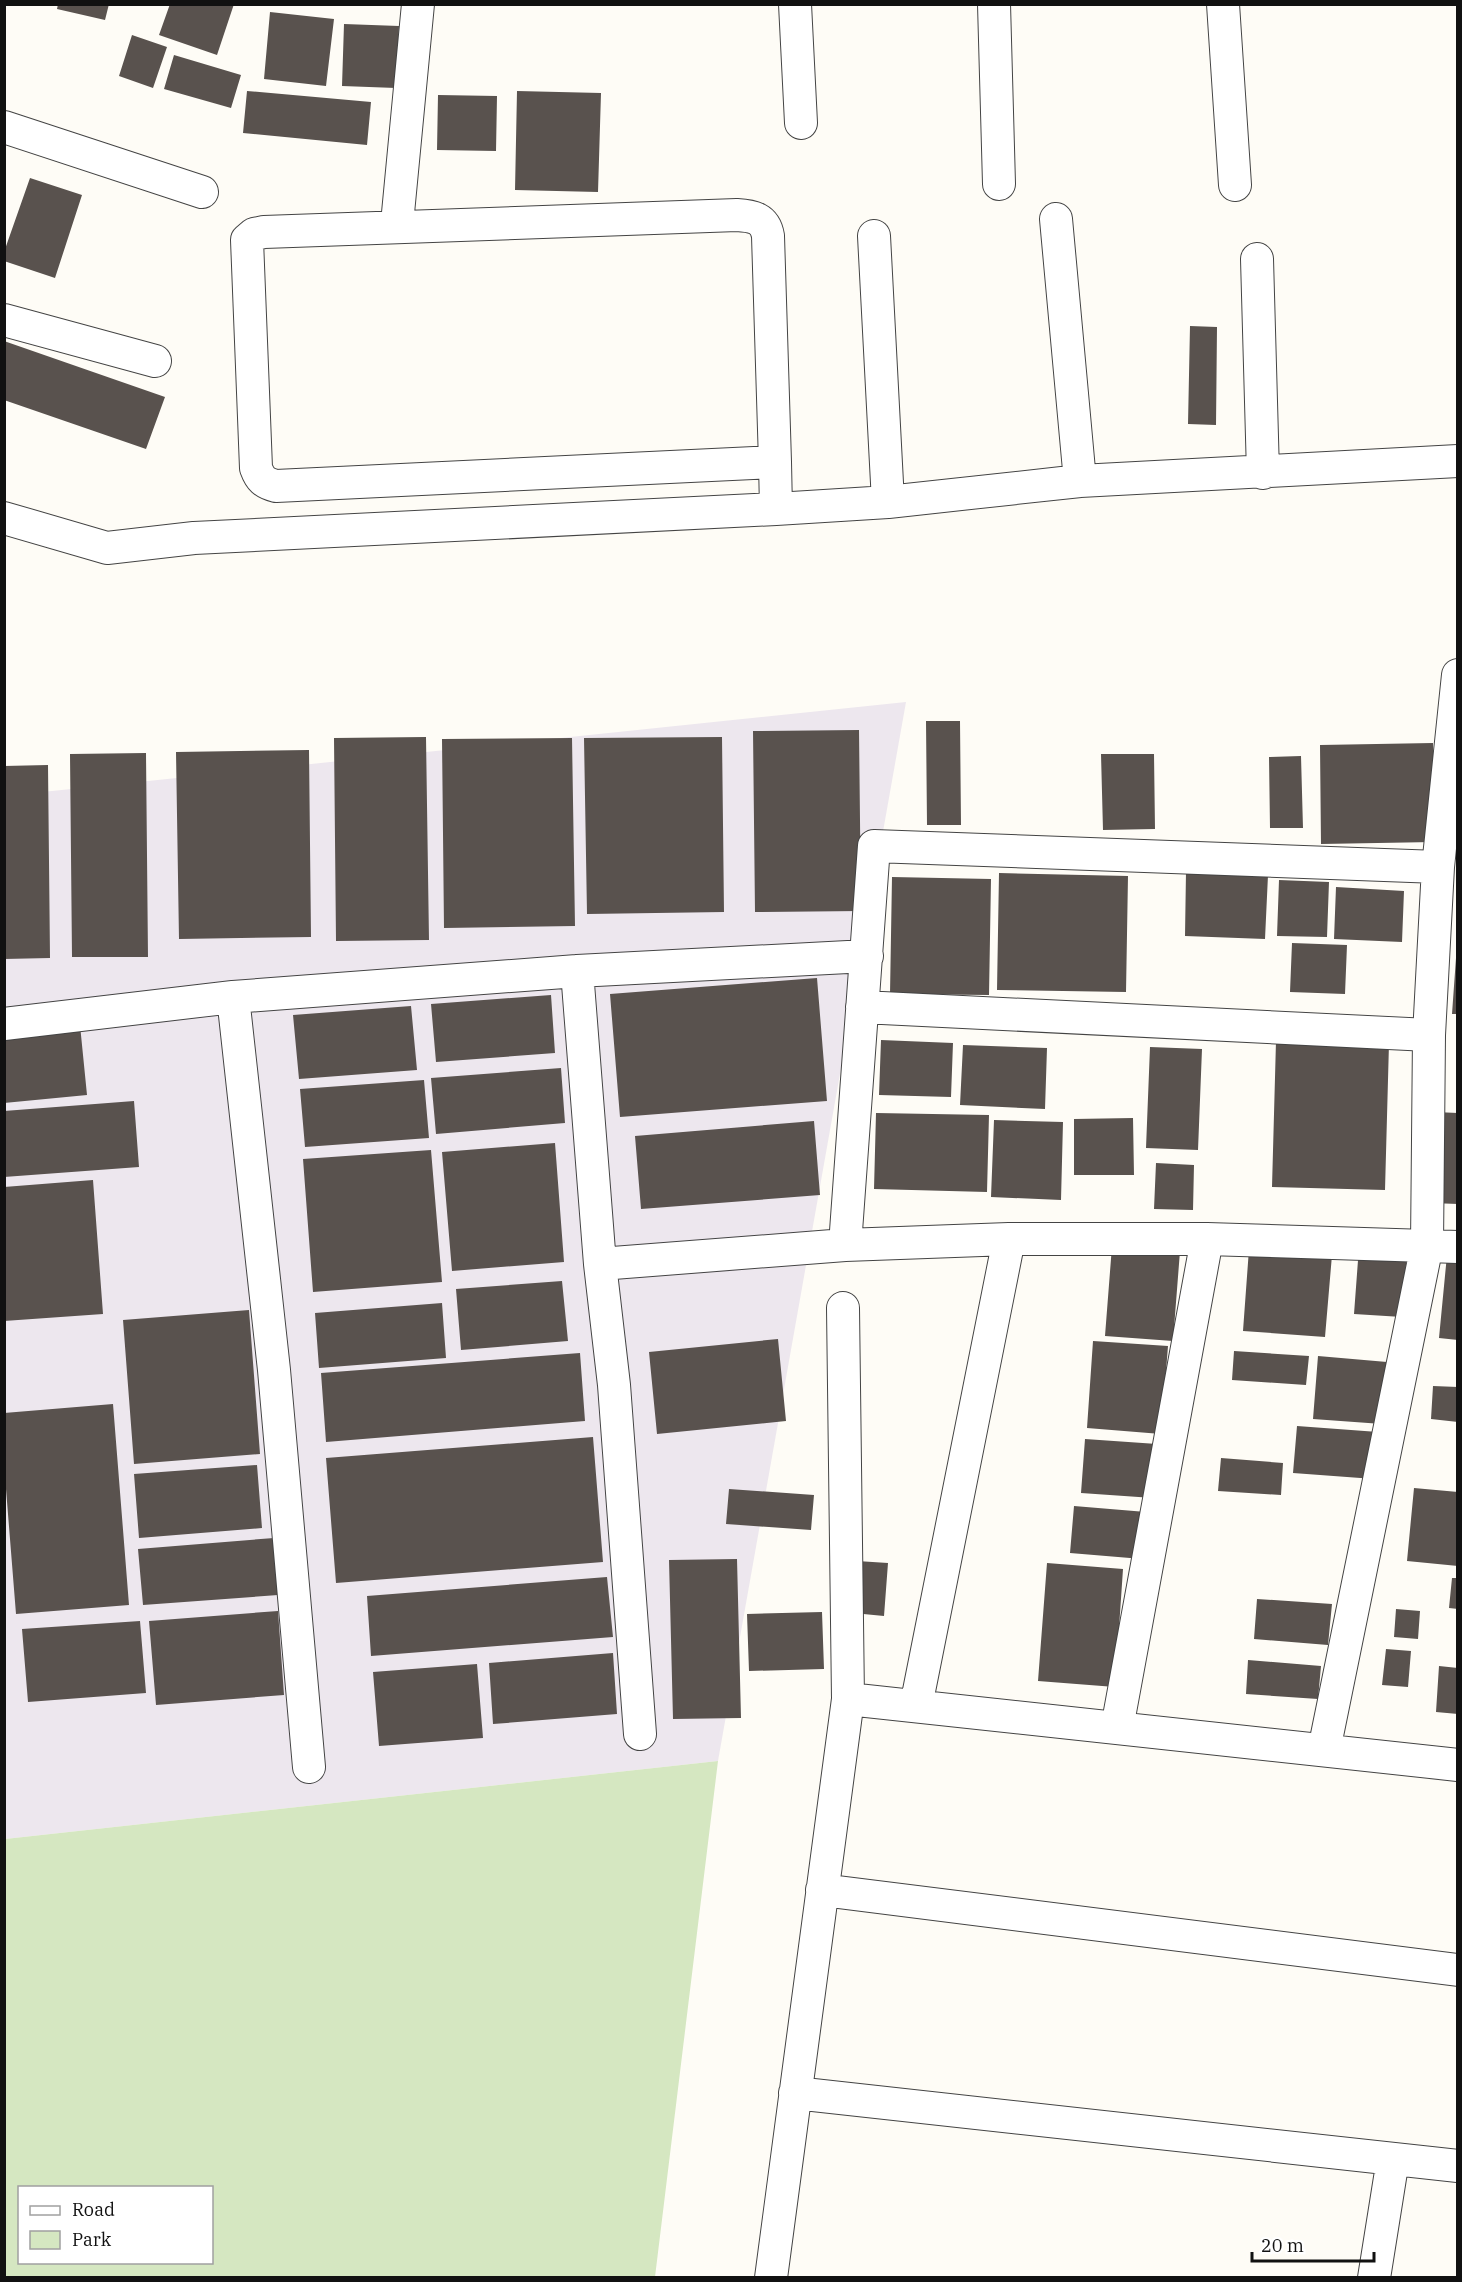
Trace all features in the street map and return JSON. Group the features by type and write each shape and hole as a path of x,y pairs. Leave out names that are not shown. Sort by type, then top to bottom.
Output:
{"street":[{"path":"398,213 418,4"},
{"path":"795,4 801,123"},
{"path":"993,4 999,184"},
{"path":"1223,4 1235,185"},
{"path":"4,127 202,192"},
{"path":"775,462 276,486 266,484 259,477 256,468 247,240 254,234 264,232 737,215 760,219 767,229 768,236 775,462 776,509"},
{"path":"1056,219 1080,481"},
{"path":"874,236 888,502"},
{"path":"1257,259 1263,473"},
{"path":"4,320 155,361"},
{"path":"4,518 107,548 194,538 888,502 1080,481 1458,462"},
{"path":"1324,1750 1442,1246 1429,1035 1438,867 1458,675"},
{"path":"845,1245 874,846 1438,867"},
{"path":"4,1024 233,997 577,971 867,956"},
{"path":"577,971 600,1264 614,1385 640,1734"},
{"path":"233,997 274,1370 309,1767"},
{"path":"862,1007 1429,1035"},
{"path":"600,1264 845,1245 1009,1239 1207,1239 1442,1246"},
{"path":"916,1706 1009,1239"},
{"path":"1117,1728 1207,1239"},
{"path":"771,2277 848,1699 843,1308"},
{"path":"848,1699 1458,1765"},
{"path":"822,1890 1458,1970"},
{"path":"795,2094 1458,2166"},
{"path":"1374,2277 1393,2159"}],"path":[{"path":"608,2277 624,2277"}],"shaded area":[{"path":"906,702 718,1761 5,1839 4,796"}],"green space":[{"path":"718,1761 655,2277 5,2277 5,1839"}],"building":[{"path":"58,4 109,4 105,20 57,9"},
{"path":"170,4 234,4 217,55 159,35"},
{"path":"270,12 334,19 326,86 264,79"},
{"path":"344,24 399,26 396,88 342,86"},
{"path":"132,35 167,47 153,88 119,76"},
{"path":"174,55 241,75 231,108 164,89"},
{"path":"247,91 371,102 367,145 243,133"},
{"path":"517,91 601,93 598,192 515,190"},
{"path":"438,95 497,96 496,151 437,150"},
{"path":"30,178 82,195 55,278 4,261 4,252"},
{"path":"1190,326 1217,327 1216,425 1188,424"},
{"path":"4,341 165,397 146,449 4,400"},
{"path":"926,721 960,721 961,825 927,825"},
{"path":"859,730 861,911 755,912 753,731"},
{"path":"426,737 429,940 336,941 334,738"},
{"path":"722,737 724,912 587,914 584,738"},
{"path":"572,738 575,926 444,928 442,739"},
{"path":"1433,743 1434,842 1321,844 1320,745"},
{"path":"309,750 311,937 179,939 176,752"},
{"path":"146,753 148,957 72,957 70,754"},
{"path":"1101,754 1154,754 1155,829 1103,830"},
{"path":"1301,756 1303,828 1270,828 1269,757"},
{"path":"48,765 50,958 4,959 4,766"},
{"path":"1186,872 1268,875 1265,939 1185,936"},
{"path":"999,873 1128,876 1126,992 997,990"},
{"path":"892,877 991,879 989,995 890,994"},
{"path":"1279,880 1329,882 1327,937 1277,936"},
{"path":"1336,887 1404,891 1402,942 1334,939"},
{"path":"1292,943 1347,945 1345,994 1290,992"},
{"path":"1456,958 1458,958 1458,1014 1452,1014"},
{"path":"817,978 827,1101 620,1117 610,994"},
{"path":"551,995 555,1053 436,1062 431,1004"},
{"path":"411,1006 417,1070 299,1079 293,1015"},
{"path":"80,1025 87,1095 4,1103 4,1032"},
{"path":"881,1040 953,1043 951,1097 879,1095"},
{"path":"1276,1041 1389,1043 1385,1190 1272,1187"},
{"path":"963,1045 1047,1048 1045,1109 960,1105"},
{"path":"1150,1047 1202,1049 1198,1150 1146,1148"},
{"path":"561,1068 565,1123 436,1134 431,1078"},
{"path":"424,1080 429,1138 305,1147 300,1089"},
{"path":"134,1101 139,1167 4,1177 4,1111"},
{"path":"1435,1112 1458,1113 1458,1204 1431,1203"},
{"path":"876,1113 989,1115 987,1192 874,1189"},
{"path":"1133,1118 1134,1175 1074,1175 1074,1119"},
{"path":"994,1120 1063,1122 1061,1200 991,1197"},
{"path":"814,1121 820,1195 641,1209 635,1136"},
{"path":"555,1143 564,1262 452,1271 442,1152"},
{"path":"431,1150 442,1282 313,1292 303,1159"},
{"path":"1156,1163 1194,1165 1193,1210 1154,1209"},
{"path":"93,1180 103,1314 4,1321 4,1187"},
{"path":"1112,1246 1180,1251 1173,1341 1105,1336"},
{"path":"1359,1247 1407,1251 1402,1317 1354,1314"},
{"path":"1249,1249 1332,1255 1325,1337 1243,1331"},
{"path":"1447,1255 1458,1256 1458,1340 1439,1338"},
{"path":"562,1281 568,1341 461,1350 456,1289"},
{"path":"442,1303 446,1358 319,1368 315,1313"},
{"path":"249,1310 260,1454 134,1464 123,1320"},
{"path":"778,1339 786,1421 657,1434 649,1352"},
{"path":"1093,1341 1168,1346 1161,1434 1087,1428"},
{"path":"1234,1351 1309,1356 1306,1385 1232,1380"},
{"path":"580,1353 585,1421 326,1442 321,1373"},
{"path":"1318,1356 1387,1362 1382,1424 1313,1419"},
{"path":"1433,1386 1458,1387 1458,1422 1431,1419"},
{"path":"113,1404 129,1605 16,1614 4,1464 4,1413"},
{"path":"1297,1426 1378,1432 1374,1479 1293,1473"},
{"path":"593,1437 603,1562 336,1583 326,1458"},
{"path":"1085,1439 1157,1444 1153,1498 1081,1493"},
{"path":"1221,1458 1283,1463 1281,1495 1218,1491"},
{"path":"257,1465 262,1528 139,1538 134,1474"},
{"path":"1414,1488 1458,1492 1458,1566 1407,1561"},
{"path":"729,1489 814,1495 811,1530 726,1524"},
{"path":"1074,1506 1146,1512 1142,1559 1070,1553"},
{"path":"274,1538 278,1595 143,1605 138,1549"},
{"path":"737,1559 741,1718 673,1719 669,1560"},
{"path":"857,1561 888,1563 884,1616 853,1613"},
{"path":"1047,1563 1123,1569 1115,1687 1038,1681"},
{"path":"607,1577 613,1637 371,1656 367,1596"},
{"path":"1452,1578 1458,1578 1458,1609 1449,1608"},
{"path":"1257,1599 1332,1604 1328,1645 1254,1639"},
{"path":"1396,1609 1420,1611 1418,1639 1394,1637"},
{"path":"278,1611 284,1695 156,1705 149,1621"},
{"path":"822,1612 824,1669 749,1671 747,1614"},
{"path":"140,1621 146,1693 28,1702 22,1629"},
{"path":"1386,1649 1411,1651 1408,1687 1382,1685"},
{"path":"613,1653 617,1714 493,1724 489,1663"},
{"path":"1248,1660 1321,1666 1318,1699 1246,1694"},
{"path":"477,1664 483,1738 379,1746 373,1672"},
{"path":"1439,1666 1458,1668 1458,1714 1436,1712"}]}
